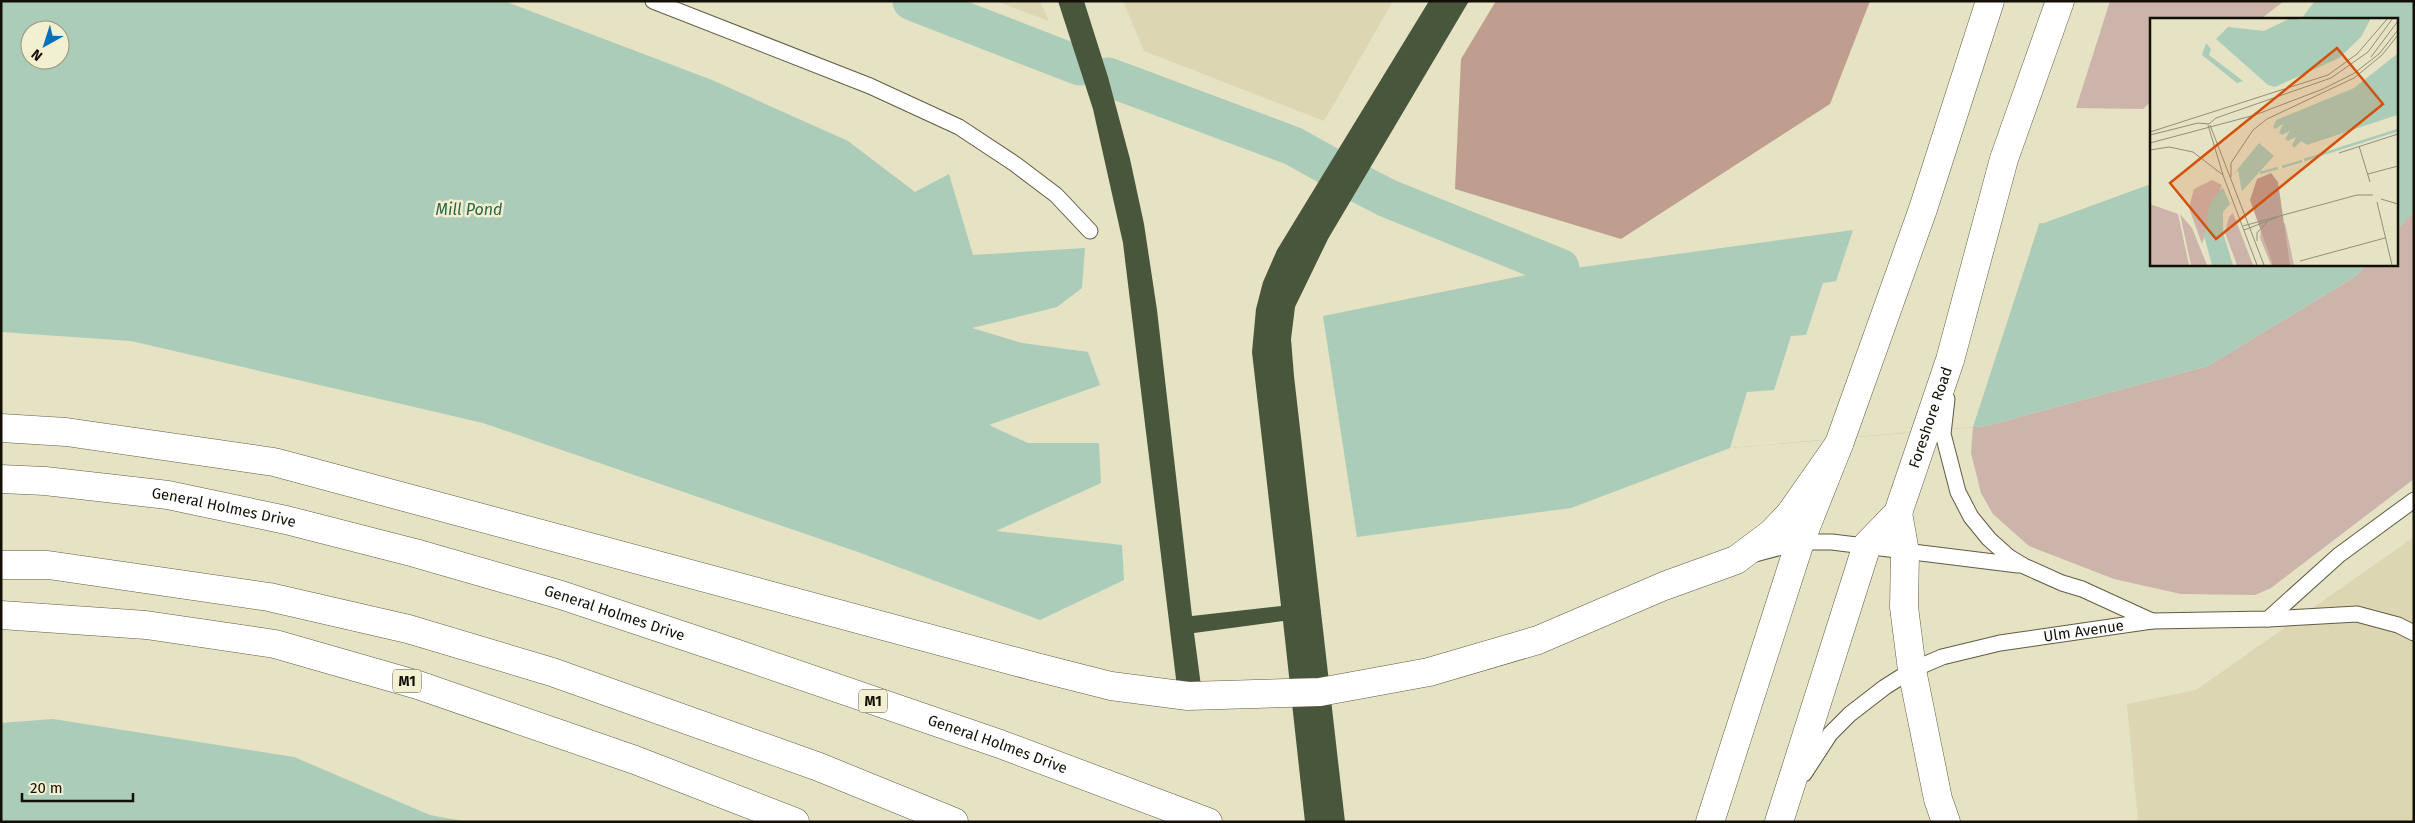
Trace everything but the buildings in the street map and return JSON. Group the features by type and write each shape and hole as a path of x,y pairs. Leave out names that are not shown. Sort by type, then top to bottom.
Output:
{"main road":[{"path":"1710,822 1800,542 1839,444 1923,208 1990,1"},
{"name":"Foreshore Road","path":"1781,816 1867,545 1898,513 1932,439 1950,360 2004,159 2060,1"},
{"path":"1,428 66,432 274,462 1111,686 1188,696 1320,692 1348,689 1429,672 1538,640 1664,586 1736,560 1767,537 1790,514 1839,444"},
{"name":"General Holmes Drive","path":"1,479 45,481 168,495 286,520 415,553 561,595 726,650 1000,744 1196,817"},
{"path":"1898,513 1905,552 1904,607 1912,670 1938,799 1946,822"},
{"path":"1,565 48,566 269,597 408,629 552,672 819,767 954,822"},
{"name":"M1","path":"1,615 146,625 275,644 418,685 635,760 794,822"}],"lane":[{"path":"653,1 870,86 959,127 1016,164 1056,196 1090,230"},
{"name":"Ulm Avenue","path":"1932,439 1971,517 1999,549 2024,566 2062,583 2082,589 2152,621"},
{"path":"2268,620 2338,555 2414,500"},
{"path":"1736,560 1800,542 1867,545 1905,552 2024,566"},
{"path":"2152,621 2268,620 2357,614 2398,625 2414,632"},
{"name":"Ulm Avenue","path":"1781,816 1830,734 1864,703 1912,670 1942,657 2000,643 2152,621"}],"shaded area":[{"path":"995,1 1040,1 1049,21"},
{"path":"1123,1 1393,1 1324,121 1144,51"},
{"path":"1496,1 1870,1 1830,104 1621,239 1455,189 1461,59"},
{"path":"2110,1 2284,1 2262,18 2150,18 2150,103 2143,109 2076,108"},
{"path":"2414,211 2414,479 2271,588 2255,595 2181,594 2114,579 2029,546 1993,514 1981,493 1971,453 1973,427 1986,426 2208,366 2356,276 2366,265 2398,265 2398,229"},
{"path":"2414,537 2414,822 2138,822 2127,704 2196,690"}],"water":[{"name":"Mill Pond","path":"1,1 504,1 712,80 848,141 915,192 949,174 973,255 1085,248 1082,288 1057,307 972,328 1022,343 1088,352 1100,385 989,425 1028,443 1099,443 1101,483 996,531 1122,545 1124,580 1040,620 858,552 483,423 131,341 1,332"},
{"path":"2315,1 2414,1 2414,211 2398,229 2398,18 2302,18"},
{"path":"2150,184 2150,265 2366,265 2356,276 2208,366 1986,426 1730,448 1571,508 1357,537 1323,316 1560,268 1575,268 1853,230 2044,223"},
{"path":"53,719 294,757 430,815 468,822 1,822 1,723"}],"pier":[{"path":"2040,221 1973,427 1730,448 1747,392 1774,390 1791,336 1806,335 1823,283 1836,281 1853,230 1886,226"}],"waterway":[{"path":"912,1 1080,66"},
{"path":"1108,77 1293,146 1329,166"},
{"path":"1360,184 1387,198 1560,268"}]}
